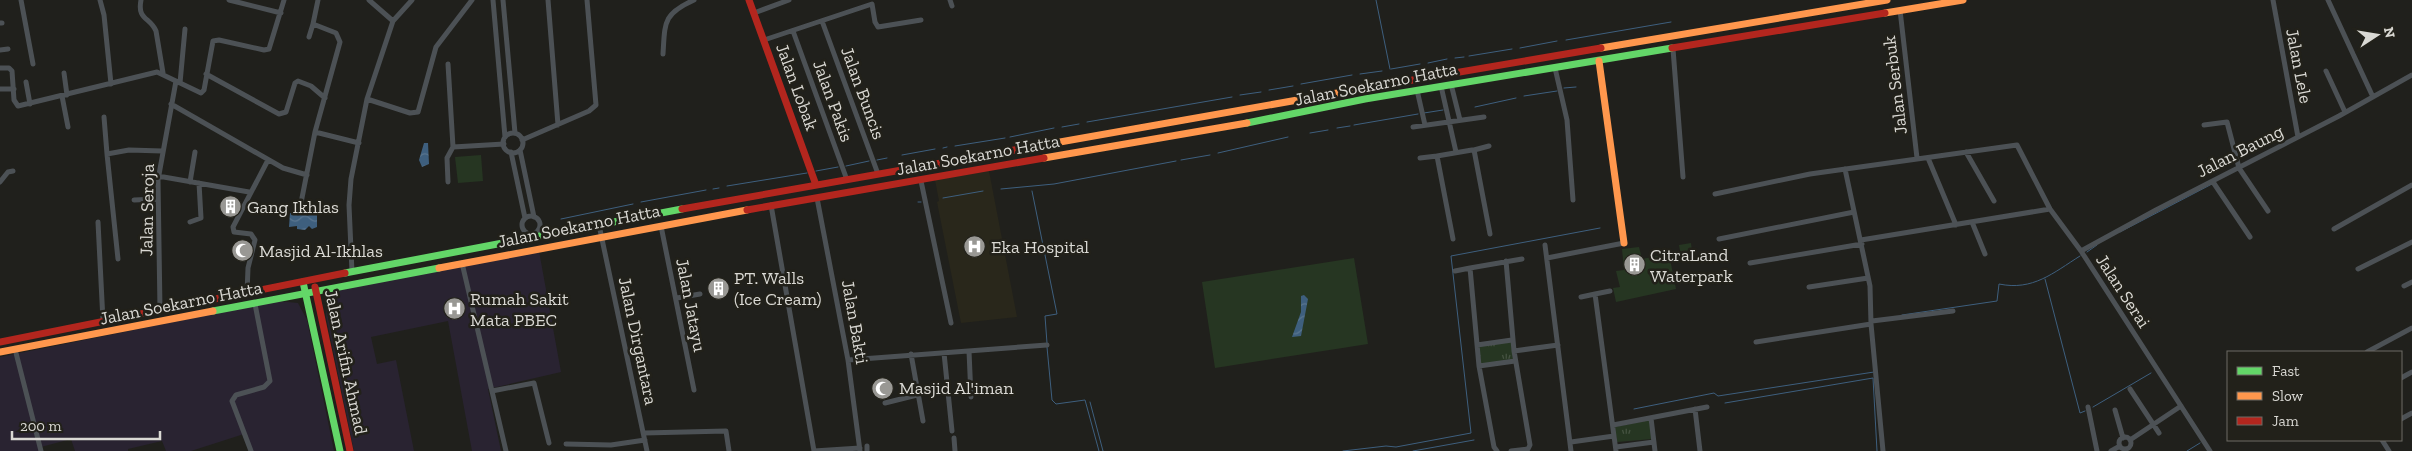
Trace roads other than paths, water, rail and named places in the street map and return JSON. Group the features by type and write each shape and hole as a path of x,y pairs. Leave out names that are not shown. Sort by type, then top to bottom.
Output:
{"main road":[{"name":"Jalan Lobak","path":"749,0 816,185"},
{"name":"Jalan Soekarno Hatta","path":"0,342 247,292 816,185 1470,70 1887,0"},
{"name":"Jalan Soekarno Hatta","path":"0,352 771,205 921,181 1093,149 1294,115 1329,106 1416,90 1963,0"},
{"path":"1759,22 1761,33"},
{"path":"1599,61 1624,243"},
{"path":"1091,137 1093,149"},
{"path":"331,276 329,282 332,288"},
{"name":"Jalan Arifin Ahmad","path":"314,280 350,451"},
{"name":"Jalan Arifin Ahmad","path":"303,282 340,451"}],"street":[{"path":"21,0 33,64"},
{"path":"100,0 104,15 112,84"},
{"path":"141,0 140,10 145,20 154,27 162,73"},
{"path":"229,0 281,13"},
{"path":"0,68 11,69 16,105 30,104 153,72 162,73 202,93 213,41 219,40 270,50 284,0"},
{"path":"309,37 318,0"},
{"path":"369,0 393,21"},
{"path":"352,272 349,205 367,99 393,21 412,0"},
{"path":"367,99 410,113 418,112 436,47 472,0"},
{"path":"493,0 506,137 504,144 506,150 512,152 520,150"},
{"path":"502,0 515,133 522,140"},
{"path":"548,0 558,124"},
{"path":"522,140 589,111 596,105 587,0"},
{"path":"663,54 665,28 669,16 675,9 694,0"},
{"path":"754,13 789,0"},
{"name":"Jalan Lele","path":"2273,0 2298,137"},
{"path":"2328,0 2373,97"},
{"path":"764,40 822,21 871,2 875,22 878,26 921,20"},
{"name":"Jalan Serbuk","path":"1900,10 1917,158"},
{"name":"Jalan Buncis","path":"822,21 878,174"},
{"path":"300,208 315,132 340,42 336,33 313,24"},
{"name":"Jalan Seroja","path":"160,310 158,176 171,104 178,82 185,29"},
{"name":"Jalan Pakis","path":"793,31 847,180"},
{"path":"0,50 8,49"},
{"path":"1673,49 1683,177"},
{"path":"448,64 453,147 447,158 448,182"},
{"path":"1555,68 1567,120 1573,200"},
{"path":"2326,71 2345,112"},
{"path":"64,72 68,127"},
{"path":"206,74 279,114 286,112 295,83 298,81 311,86 325,98"},
{"name":"Jalan Baung","path":"2081,252 2156,210 2298,137 2412,75"},
{"path":"26,82 30,104"},
{"path":"1451,84 1460,120"},
{"path":"1441,86 1447,122 1456,152"},
{"path":"0,89 14,89"},
{"path":"1416,90 1425,125"},
{"path":"171,104 268,160 289,171 307,176"},
{"path":"104,117 118,259"},
{"path":"1413,126 1484,117"},
{"path":"2204,124 2226,122 2239,168 2268,212"},
{"path":"315,132 359,143"},
{"path":"506,137 515,133"},
{"path":"522,140 520,150 534,217 550,234"},
{"path":"453,147 504,144"},
{"name":"Jalan Serai","path":"1966,152 2016,145 2050,210 2081,252 2209,451"},
{"path":"1420,158 1489,146"},
{"path":"107,154 129,150 162,151"},
{"path":"1474,150 1490,234"},
{"path":"190,182 196,152"},
{"path":"512,152 525,218 518,240"},
{"path":"1715,194 1810,174 1966,152 1994,201"},
{"path":"1437,156 1453,239"},
{"path":"1928,158 1956,225"},
{"path":"247,292 247,276 255,240 251,234 236,233 232,229 249,192 268,160"},
{"path":"1846,169 1868,278 1883,451"},
{"path":"0,182 6,174 13,171"},
{"path":"158,176 249,192"},
{"path":"921,181 951,323"},
{"path":"2212,182 2250,237"},
{"path":"190,222 201,218 199,183"},
{"path":"2334,230 2412,185"},
{"name":"Jalan Bakti","path":"817,198 848,360 860,450"},
{"path":"134,200 158,199"},
{"path":"771,205 814,451 860,450"},
{"path":"1750,263 1972,222 2050,210"},
{"path":"1719,240 1854,212"},
{"path":"525,218 534,217"},
{"path":"98,222 103,321"},
{"path":"522,225 523,231 531,234 538,230 539,222"},
{"path":"1972,222 1985,254"},
{"name":"Jalan Dirgantara","path":"599,225 647,451"},
{"name":"Jalan Jatayu","path":"661,226 694,390"},
{"path":"2358,269 2412,242"},
{"path":"1546,258 1624,243"},
{"path":"1544,245 1572,451"},
{"path":"1455,271 1522,259"},
{"path":"1506,262 1512,340 1530,444 1528,449 1511,451"},
{"path":"462,264 506,451"},
{"path":"1470,268 1479,366 1494,447 1497,451"},
{"path":"1809,287 1868,278"},
{"path":"2404,286 2412,282"},
{"path":"1581,297 1610,291"},
{"path":"677,298 700,294"},
{"path":"1595,294 1616,449 1654,442"},
{"path":"250,451 232,401 236,395 264,387 270,381 255,304"},
{"path":"1756,342 1871,322 1953,311"},
{"path":"2370,351 2412,328"},
{"path":"1476,345 1512,340"},
{"path":"848,360 1047,345"},
{"path":"1514,351 1558,345"},
{"path":"15,349 41,451"},
{"path":"968,351 971,397"},
{"path":"944,353 952,431"},
{"path":"911,354 923,421"},
{"path":"1479,366 1515,361"},
{"path":"492,391 534,383 549,443"},
{"path":"2130,389 2159,433"},
{"path":"885,403 917,395"},
{"path":"2123,438 2130,440 2181,406"},
{"path":"1613,425 1707,407"},
{"path":"2088,407 2097,451"},
{"path":"1695,409 1700,451"},
{"path":"2115,410 2123,438"},
{"path":"1651,418 1656,451"},
{"path":"644,433 726,431 729,451"},
{"path":"1571,442 1614,436"},
{"path":"954,438 955,451"},
{"path":"2120,446 2120,440 2123,438"},
{"path":"566,444 612,445 645,440"},
{"path":"2111,451 2120,446 2128,448 2131,444 2130,440"}],"water":[{"path":"424,143 428,143 429,164 422,167 419,160"},
{"path":"317,212 317,227 312,229 309,226 305,230 297,229 297,226 289,227 290,213 309,215"},
{"path":"1304,295 1308,299 1301,336 1292,337 1301,312 1301,296"}],"waterway":[{"path":"1376,0 1390,69"},
{"path":"1566,40 1671,22"},
{"path":"1520,48 1557,41"},
{"path":"1469,56 1512,49"},
{"path":"1455,58 1464,57"},
{"path":"1428,63 1447,59"},
{"path":"1391,69 1420,64"},
{"path":"1360,74 1382,71"},
{"path":"1301,84 1352,75"},
{"path":"1269,90 1293,86"},
{"path":"1564,88 1576,87"},
{"path":"1524,96 1557,91"},
{"path":"1240,95 1261,92"},
{"path":"1087,122 1232,97"},
{"path":"1475,107 1516,98"},
{"path":"1424,113 1443,110"},
{"path":"1354,125 1418,114"},
{"path":"1062,127 1079,124"},
{"path":"1337,128 1350,126"},
{"path":"1010,137 1054,128"},
{"path":"1310,133 1328,130"},
{"path":"1218,153 1288,137"},
{"path":"955,146 1005,138"},
{"path":"943,148 947,147"},
{"path":"902,155 935,149"},
{"path":"1181,160 1210,155"},
{"path":"877,160 887,158"},
{"path":"846,166 869,161"},
{"path":"1001,189 1054,184 1176,161"},
{"path":"816,171 838,167"},
{"path":"727,186 807,173"},
{"path":"2120,232 2212,184"},
{"path":"713,189 719,188"},
{"path":"641,202 706,190"},
{"path":"943,198 983,191"},
{"path":"1032,191 1057,314 1045,316 1047,343"},
{"path":"561,219 633,204"},
{"path":"1343,451 1386,446 1396,447 1471,433 1451,256 1600,228"},
{"path":"2087,252 2097,245"},
{"path":"1902,315 1997,301 1999,284 2011,286 2032,283 2080,256"},
{"path":"2045,279 2080,413 2085,411"},
{"path":"1047,347 1052,400 1056,404 1085,400 1099,451"},
{"path":"1634,409 1714,393 1718,396 1874,372"},
{"path":"2093,407 2151,373"},
{"path":"1725,403 1873,378 1877,451"},
{"path":"1090,402 1103,451"},
{"path":"1413,451 1474,440"},
{"path":"2187,451 2200,443"}],"place":[{"name":"Gang Ikhlas","path":"231,207"},
{"name":"Eka Hospital","path":"975,247"},
{"name":"Masjid Al-Ikhlas","path":"243,251"},
{"name":"CitraLand Waterpark","path":"1634,265"},
{"name":"PT. Walls (Ice Cream)","path":"718,288"},
{"name":"Rumah Sakit Mata PBEC","path":"454,309"},
{"name":"Masjid Al'iman","path":"883,388"}]}
